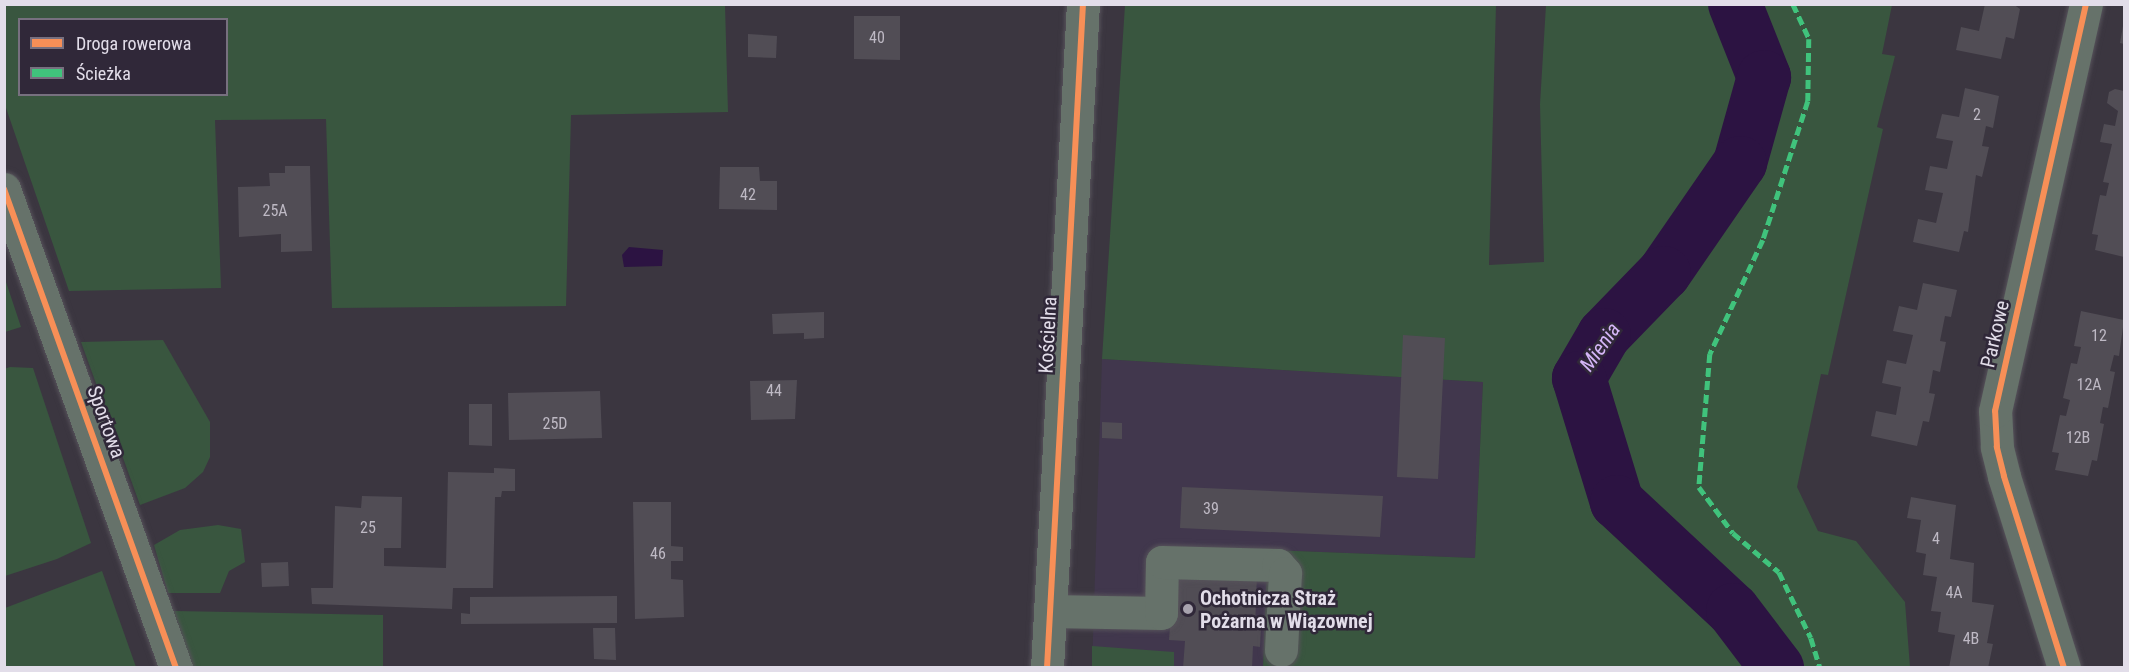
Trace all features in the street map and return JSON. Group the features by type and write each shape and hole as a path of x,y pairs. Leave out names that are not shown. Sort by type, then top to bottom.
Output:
{"street":[{"name":"Kościelna","path":"1047,668 1083,4"},
{"name":"Parkowe","path":"2064,668 2004,476 1997,447 1995,411 2086,4"},
{"name":"Sportowa","path":"4,189 176,668"},
{"path":"1050,611 1161,613 1162,562 1278,565 1285,573 1281,650"}],"shaded area":[{"path":"629,247 663,250 662,266 624,267 622,255"},
{"path":"1102,359 1483,382 1475,558 1269,550 1263,667 1092,668"}],"green space":[{"path":"5,4 725,5 728,112 571,115 566,306 332,308 326,119 215,120 221,288 69,291 5,105"},
{"path":"1125,5 1496,5 1489,265 1544,262 1540,104 1546,5 1892,5 1882,54 1895,56 1877,127 1883,129 1828,375 1821,374 1797,487 1818,531 1856,541 1905,602 1910,667 1263,667 1268,550 1475,558 1483,382 1102,359"},
{"path":"4,276 21,327 5,332 4,332"},
{"path":"163,340 210,422 210,457 203,472 185,488 140,505 81,342"},
{"path":"33,368 91,543 57,559 5,576 4,369"},
{"path":"218,525 241,529 245,562 229,571 220,593 168,593 154,545 180,530"},
{"path":"102,571 136,667 5,667 5,608"},
{"path":"174,611 383,615 383,667 192,667"},
{"path":"1092,646 1174,652 1174,667 1092,667"}],"building":[{"path":"1985,4 2013,4 2020,9 2014,39 2006,37 2001,59 1956,50 1961,27 1979,31"},
{"path":"854,16 900,16 900,60 854,59"},
{"path":"2124,26 2124,44 2120,43"},
{"path":"748,34 777,36 776,58 748,57"},
{"path":"1965,88 1999,96 1993,128 1986,126 1982,146 1989,147 1982,177 1976,175 1968,232 1964,231 1959,252 1913,242 1918,219 1936,223 1943,193 1925,190 1930,166 1947,169 1953,141 1936,138 1942,114 1959,117"},
{"path":"2115,89 2124,91 2124,257 2095,250 2098,235 2092,234 2100,195 2106,196 2109,183 2103,182 2112,144 2100,142 2104,124 2115,126 2118,111 2107,103 2109,92"},
{"path":"285,166 310,166 312,251 281,252 281,234 239,237 238,187 270,186 269,173 285,173"},
{"path":"720,167 759,167 760,181 777,181 777,210 719,209"},
{"path":"1923,283 1957,290 1951,317 1945,316 1940,341 1946,342 1940,372 1933,370 1929,393 1935,394 1929,422 1923,421 1917,446 1871,436 1876,411 1896,415 1901,387 1882,383 1887,360 1906,364 1913,335 1893,331 1899,306 1917,310"},
{"path":"2081,311 2124,320 2119,356 2114,355 2110,371 2115,372 2108,408 2103,407 2100,423 2104,424 2097,461 2092,460 2088,476 2055,470 2059,453 2052,452 2060,415 2066,416 2070,400 2063,398 2071,363 2077,364 2081,347 2074,346"},
{"path":"824,312 824,338 804,339 804,333 773,334 772,314"},
{"path":"1403,335 1445,338 1438,479 1397,477"},
{"path":"797,380 795,419 751,420 750,381"},
{"path":"600,391 602,438 509,440 508,393"},
{"path":"469,404 492,404 492,446 469,445"},
{"path":"1102,422 1122,423 1122,439 1102,438"},
{"path":"494,468 515,469 515,491 502,491 501,497 495,497 493,588 453,588 452,609 312,604 311,588 333,588 335,506 361,508 362,496 402,497 401,548 384,548 384,566 446,568 448,472 494,473"},
{"path":"1182,487 1383,496 1380,537 1180,528"},
{"path":"1911,497 1956,505 1950,559 1974,563 1972,602 1994,605 1987,643 1993,644 1988,668 1949,668 1955,635 1938,632 1941,612 1931,611 1937,577 1923,575 1926,554 1916,552 1921,520 1907,518"},
{"path":"633,502 671,502 671,546 683,547 683,561 671,561 671,579 683,580 684,617 635,619"},
{"path":"288,562 289,586 262,587 261,563"},
{"path":"1174,569 1257,574 1255,629 1261,629 1260,647 1253,646 1252,668 1183,668 1185,641 1169,640"},
{"path":"617,596 617,623 461,624 461,613 470,614 470,597"},
{"path":"593,628 615,628 616,660 594,659"}],"waterway":[{"name":"Mienia","path":"1735,4 1764,77 1740,163 1664,273 1604,335 1579,378 1617,502 1733,610 1777,668"}],"marked path":[{"path":"1793,4 1809,39 1808,101 1763,240 1710,354 1699,487 1733,533 1779,572 1811,638 1820,668"}],"cycle path":[{"path":"1047,668 1083,4"},
{"path":"2064,668 2004,476 1997,447 1995,411 2086,4"},
{"path":"4,189 176,668"}],"place":[{"name":"Ochotnicza Straż Pożarna w Wiązownej","path":"1188,609"}]}
